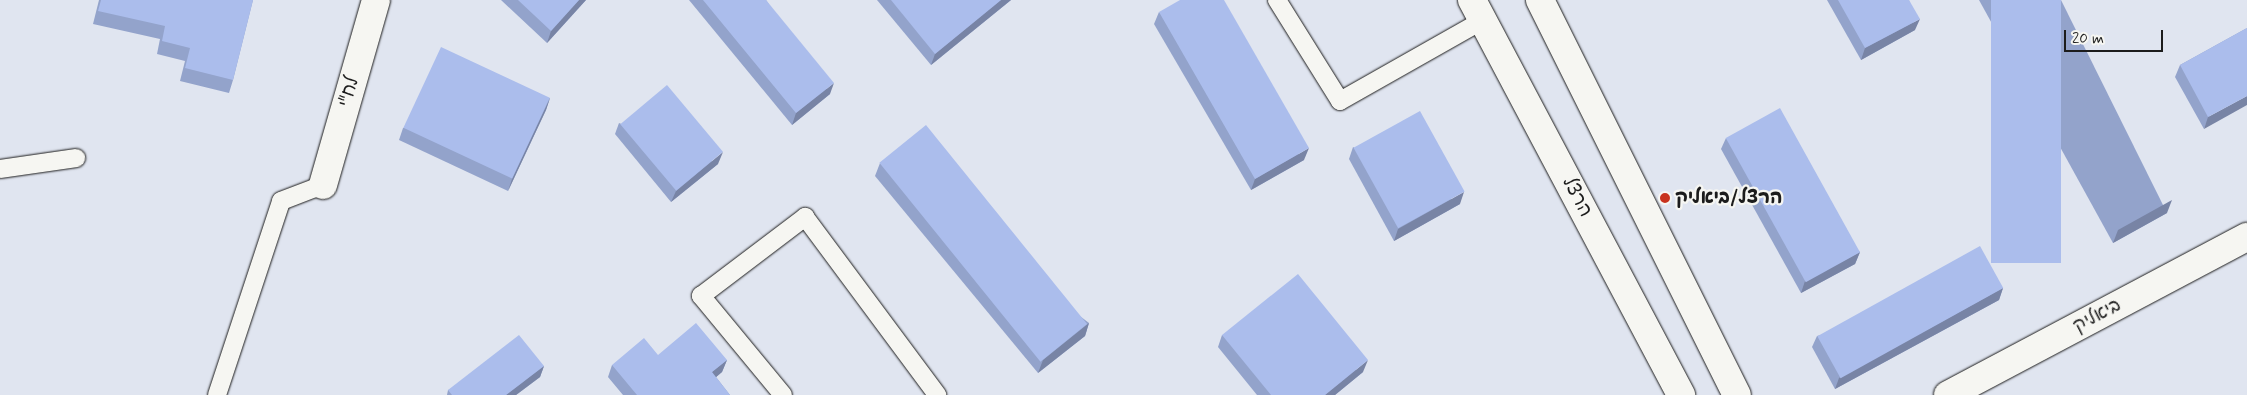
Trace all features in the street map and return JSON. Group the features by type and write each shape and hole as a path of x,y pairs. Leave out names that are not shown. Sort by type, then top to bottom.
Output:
{"street":[{"name":"לח\"י","path":"323,185 376,0"},
{"path":"1540,0 1737,395"},
{"name":"הרצל","path":"1478,10 1681,395"},
{"name":"ביאליק","path":"1948,395 2247,237"}],"lane":[{"path":"1277,0 1340,101 1478,10"},
{"path":"0,170 76,158"},
{"path":"217,395 281,201 323,185"},
{"path":"783,395 701,296 805,217 937,395"}],"building":[{"path":"101,0 253,0 233,80 185,68 190,48 162,41 165,26 98,11"},
{"path":"518,0 579,0 551,31"},
{"path":"703,0 766,0 834,83 796,113"},
{"path":"891,0 1001,0 935,54"},
{"path":"1180,0 1224,0 1309,148 1255,179 1159,12"},
{"path":"1838,0 1909,0 1920,19 1865,48"},
{"path":"1991,0 2061,0 2061,263 1991,263"},
{"path":"2247,28 2247,96 2208,117 2180,65"},
{"path":"441,47 550,98 512,178 403,128"},
{"path":"667,85 723,152 676,191 620,124"},
{"path":"1780,108 1860,252 1806,282 1726,138"},
{"path":"1420,111 1465,191 1398,228 1354,148"},
{"path":"926,125 1087,324 1040,362 879,163"},
{"path":"1980,246 2003,288 1841,378 1817,336"},
{"path":"1298,274 1368,360 1325,395 1271,395 1222,335"},
{"path":"696,323 727,360 712,372 730,395 637,395 612,365 644,338 658,355"},
{"path":"519,335 544,366 506,395 452,395 448,390"}],"place":[{"name":"הרצל/ביאליק","path":"1665,198"}]}
